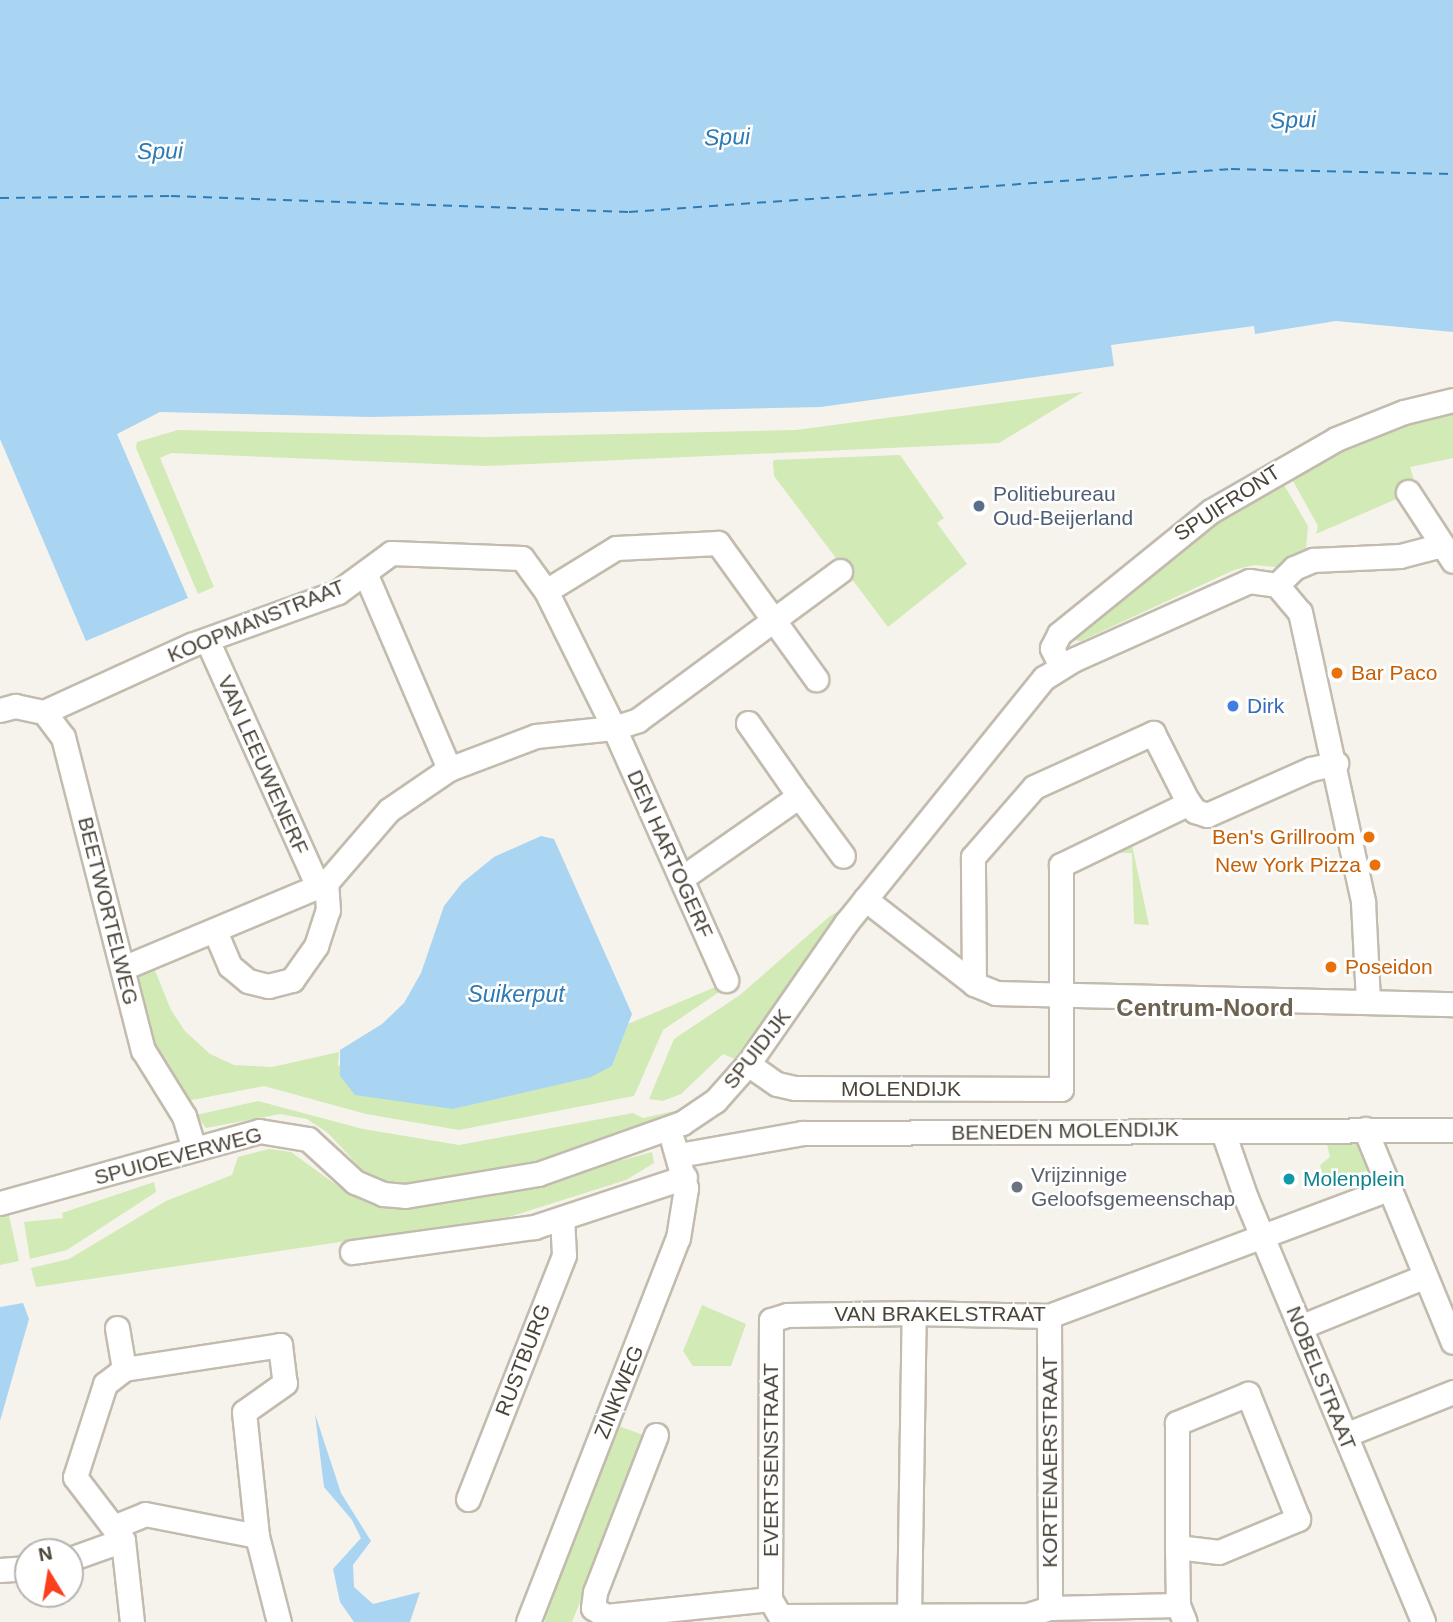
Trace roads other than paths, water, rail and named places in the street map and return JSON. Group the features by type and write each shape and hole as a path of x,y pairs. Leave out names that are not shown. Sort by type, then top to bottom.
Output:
{"street":[{"name":"SPUIFRONT","path":"1061,666 1052,648 1059,634 1211,511 1268,474 1352,432 1453,400"},
{"path":"1368,1001 1363,902 1335,763 1307,658 1300,612 1277,585 1298,566 1312,560 1448,553 1408,492"},
{"path":"545,592 616,548 718,543 773,623 816,679"},
{"name":"KOOPMANSTRAAT","path":"44,712 191,645 208,642 338,592 366,575 391,554 511,558"},
{"name":"DEN HARTOGERF","path":"511,558 522,558 545,592 614,728 726,980"},
{"path":"123,968 322,885 389,810 449,769 536,736 614,728 638,720 840,571"},
{"path":"366,575 449,769"},
{"name":"SPUIDIJK","path":"666,1131 707,1108 756,1070 865,899 1032,691 1061,666 1236,585 1256,581 1277,585"},
{"name":"VAN LEEUWENERF","path":"208,642 322,885"},
{"path":"0,710 15,706 44,712"},
{"name":"BEETWORTELWEG","path":"44,712 63,737 143,1049 184,1116 194,1149"},
{"path":"747,723 843,856"},
{"path":"974,984 972,862 977,850 1025,794 1153,733 1189,803 1199,813 1212,815 1311,769 1335,763"},
{"path":"682,878 799,796"},
{"path":"1061,994 1061,865 1189,803"},
{"path":"215,931 230,966 248,981 268,986 292,980 316,946 328,910 322,885"},
{"path":"865,899 974,984 999,994 1453,1004"},
{"name":"MOLENDIJK","path":"756,1070 777,1084 812,1089 1061,1089 1061,994"},
{"path":"1365,1129 1453,1342"},
{"name":"BENEDEN MOLENDIJK","path":"682,1166 802,1133 1453,1130"},
{"name":"SPUIOEVERWEG","path":"0,1203 259,1131 287,1132 316,1144 355,1182 383,1194 405,1196 538,1174 666,1131"},
{"path":"352,1252 491,1234 562,1219 682,1166 666,1131"},
{"name":"NOBELSTRAAT","path":"1223,1132 1264,1239 1423,1622"},
{"name":"ZINKWEG","path":"534,1616 668,1265 685,1208 682,1166"},
{"name":"VAN BRAKELSTRAAT","path":"771,1320 787,1315 914,1313 1049,1317 1264,1239 1389,1189"},
{"name":"RUSTBURG","path":"468,1499 564,1255 562,1219"},
{"path":"1300,1327 1416,1280"},
{"path":"909,1615 914,1313"},
{"name":"KORTENAERSTRAAT","path":"1049,1317 1051,1608"},
{"name":"EVERTSENSTRAAT","path":"770,1599 771,1320"},
{"path":"117,1328 124,1369"},
{"path":"132,1622 120,1533 75,1477 105,1384 124,1369 280,1345 285,1383 244,1412 257,1536 279,1622"},
{"path":"1345,1436 1453,1392"},
{"path":"656,1435 595,1592 593,1608 606,1616 770,1599 780,1616 1028,1615 1051,1608 1182,1614 1177,1546 1177,1423 1248,1394 1298,1519 1219,1552 1177,1546"},
{"path":"84,1552 120,1533 145,1514 257,1536"}],"water":[{"name":"Spui","path":"0,0 1453,0 1453,332 1336,321 1255,334 1254,326 1111,345 1114,366 821,407 370,417 160,412 117,434 188,598 86,641 0,439"},
{"name":"Suikerput","path":"541,836 554,839 632,1014 612,1066 591,1077 453,1109 355,1095 340,1076 340,1050 382,1024 404,1003 421,973 444,906 462,883 494,857"},
{"path":"23,1303 29,1319 0,1421 0,1307"},
{"path":"315,1414 341,1493 371,1541 353,1565 354,1587 373,1604 420,1592 410,1622 354,1622 340,1602 333,1569 361,1538 352,1520 324,1487"}],"place":[{"name":"Politiebureau Oud-Beijerland","path":"979,506"},
{"name":"Bar Paco","path":"1337,673"},
{"name":"Dirk","path":"1233,706"},
{"name":"Ben's Grillroom","path":"1369,837"},
{"name":"New York Pizza","path":"1375,865"},
{"name":"Poseidon","path":"1331,967"},
{"name":"Molenplein","path":"1289,1179"},
{"name":"Vrijzinnige Geloofsgemeenschap","path":"1017,1187"}],"district":[{"name":"Centrum-Noord","path":"1205,1008"}]}
